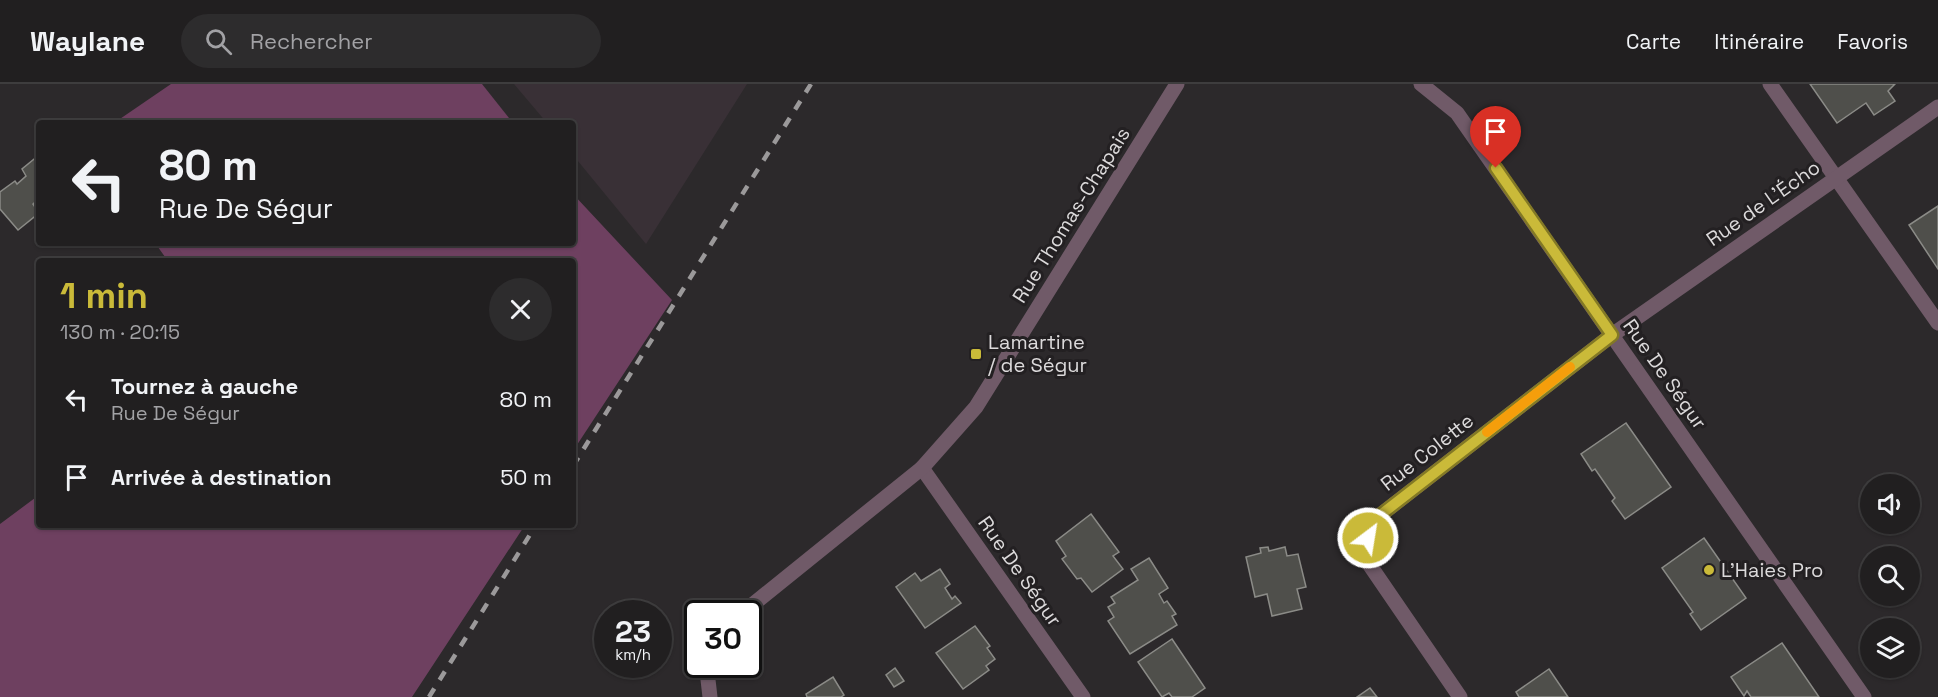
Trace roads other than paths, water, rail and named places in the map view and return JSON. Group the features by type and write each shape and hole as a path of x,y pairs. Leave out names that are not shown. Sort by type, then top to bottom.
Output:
{"street":[{"name":"Rue Thomas-Chapais","path":"758,600 922,468 976,407 1177,84"},
{"name":"Rue De Ségur","path":"1421,84 1457,113 1864,697"},
{"path":"1770,84 1938,322"},
{"name":"Rue de L'Écho","path":"1612,335 1938,107"},
{"name":"Rue Colette","path":"1460,697 1369,564 1368,538 1379,516 1612,335"},
{"name":"Rue De Ségur","path":"922,468 1083,697"},
{"path":"708,678 710,697"}],"railway":[{"path":"576,461 811,84"},
{"path":"429,697 534,528"}],"place":[{"name":"Lamartine / de Ségur","path":"976,354"},
{"name":"L'Haies Pro","path":"1709,570"}]}
